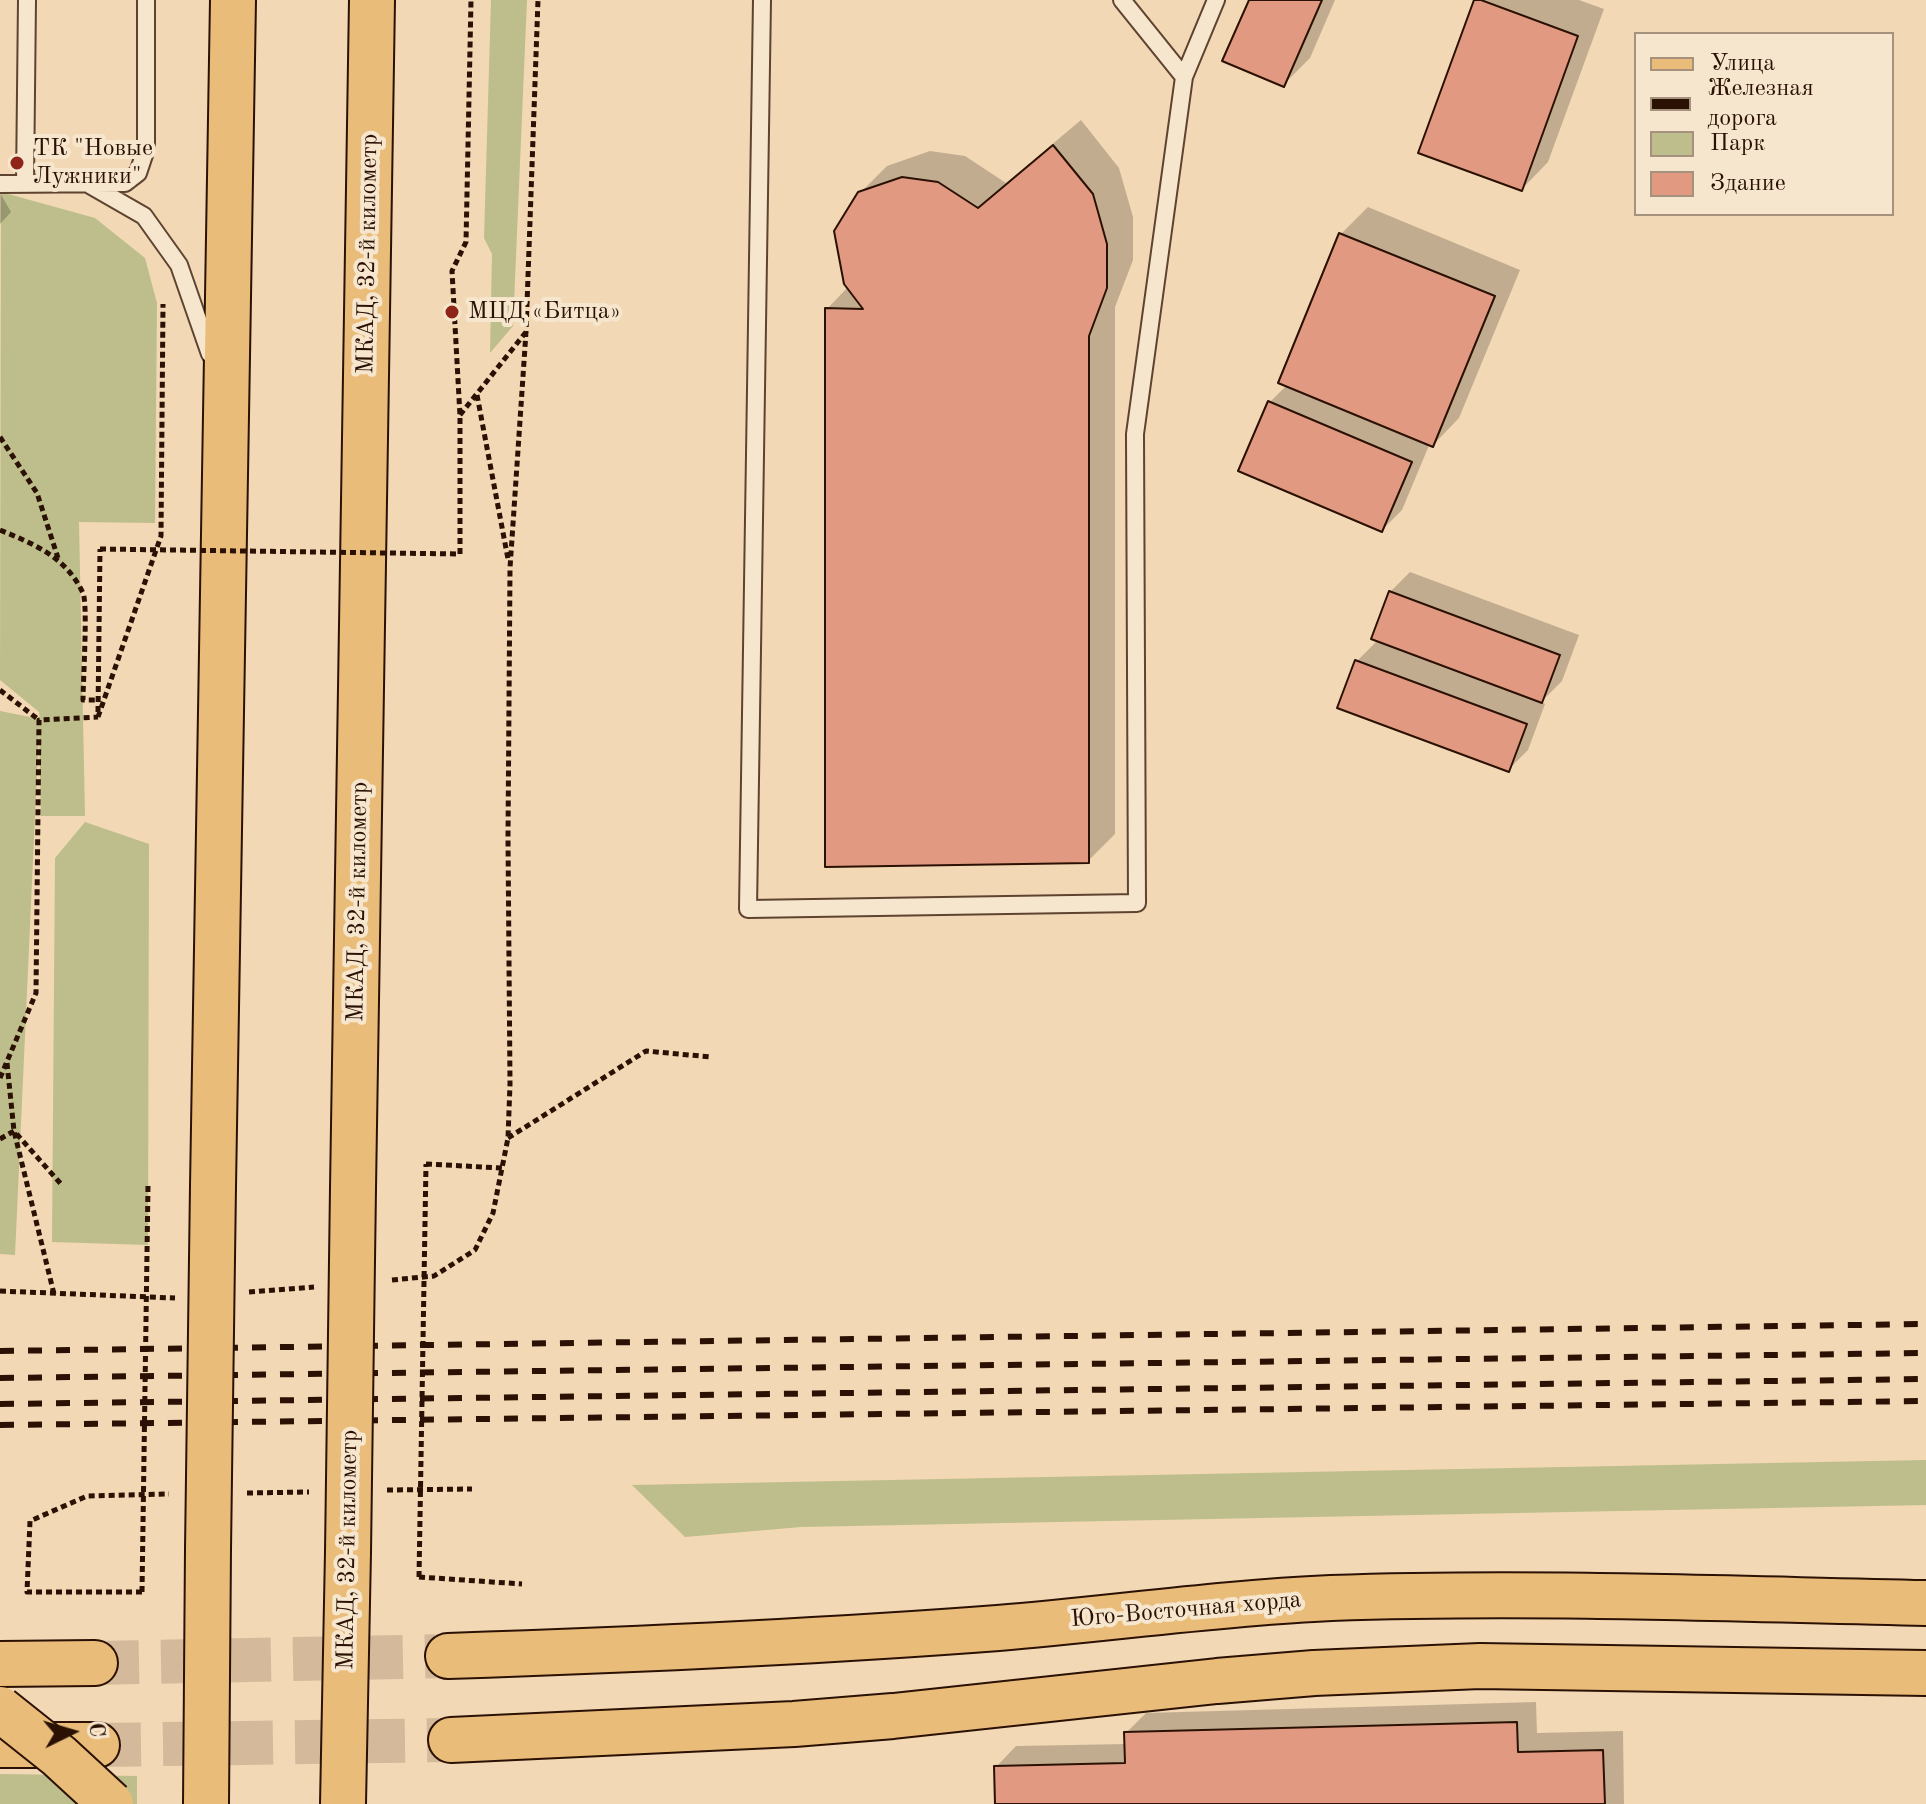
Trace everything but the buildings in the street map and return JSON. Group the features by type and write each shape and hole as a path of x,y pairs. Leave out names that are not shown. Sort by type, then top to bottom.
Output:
{"main road":[{"path":"206,1804 233,0"},
{"name":"МКАД, 32-й километр","path":"343,1804 372,0"},
{"name":"Юго-Восточная хорда","path":"448,1656 817,1641 1328,1598 1445,1595 1926,1603"},
{"path":"0,1664 95,1663"},
{"path":"451,1740 893,1716 1217,1681 1409,1668 1480,1666 1926,1673"},
{"path":"0,1709 59,1756 111,1804"},
{"path":"0,1745 97,1745"}],"lane":[{"path":"25,184 27,0"},
{"path":"0,184 125,183 138,173 146,149 146,0"},
{"path":"762,0 748,909 1137,903 1135,434 1184,77 1216,0"},
{"path":"1122,0 1184,77"},
{"path":"89,184 144,216 179,265 208,344 226,439"}],"path":[{"path":"98,717 100,549 460,554 460,416 452,271 466,242 471,0"},
{"path":"387,1280 434,1276 475,1250 493,1213 508,1138 510,568 526,332 538,0"},
{"path":"98,717 161,536 164,299"},
{"path":"460,416 526,332"},
{"path":"477,395 510,568"},
{"path":"0,437 37,493 59,559 84,595 83,700 99,700"},
{"path":"0,530 35,544 59,559"},
{"path":"0,690 39,720 98,717"},
{"path":"0,1078 36,993 39,720"},
{"path":"508,1138 646,1051 711,1057"},
{"path":"7,1062 14,1131 54,1294"},
{"path":"0,1139 14,1131"},
{"path":"14,1131 61,1184"},
{"path":"502,1168 426,1164 419,1577 522,1584"},
{"path":"27,1592 142,1592 148,1185"},
{"path":"244,1292 323,1286"},
{"path":"0,1291 181,1298"}],"green space":[{"path":"491,0 527,0 513,326 490,353 492,254 484,238"},
{"path":"1,192 95,218 145,258 157,303 155,523 79,522 85,816 41,816 39,728 15,1255 0,1254 0,711 40,719 39,712 0,680"},
{"path":"85,822 149,844 148,1245 52,1242 55,858"},
{"path":"1926,1460 1926,1505 801,1527 685,1537 632,1485"},
{"path":"0,1774 137,1776 137,1804 0,1804"}],"tunnel":[{"path":"95,1663 448,1656"},
{"path":"97,1745 451,1740"}],"railway":[{"path":"0,1351 1926,1324"},
{"path":"0,1378 1926,1353"},
{"path":"0,1404 1926,1379"},
{"path":"0,1425 1926,1401"}],"place":[{"name":"ТК \"Новые Лужники\"","path":"17,163"},
{"name":"МЦД «Битца»","path":"452,312"}]}
